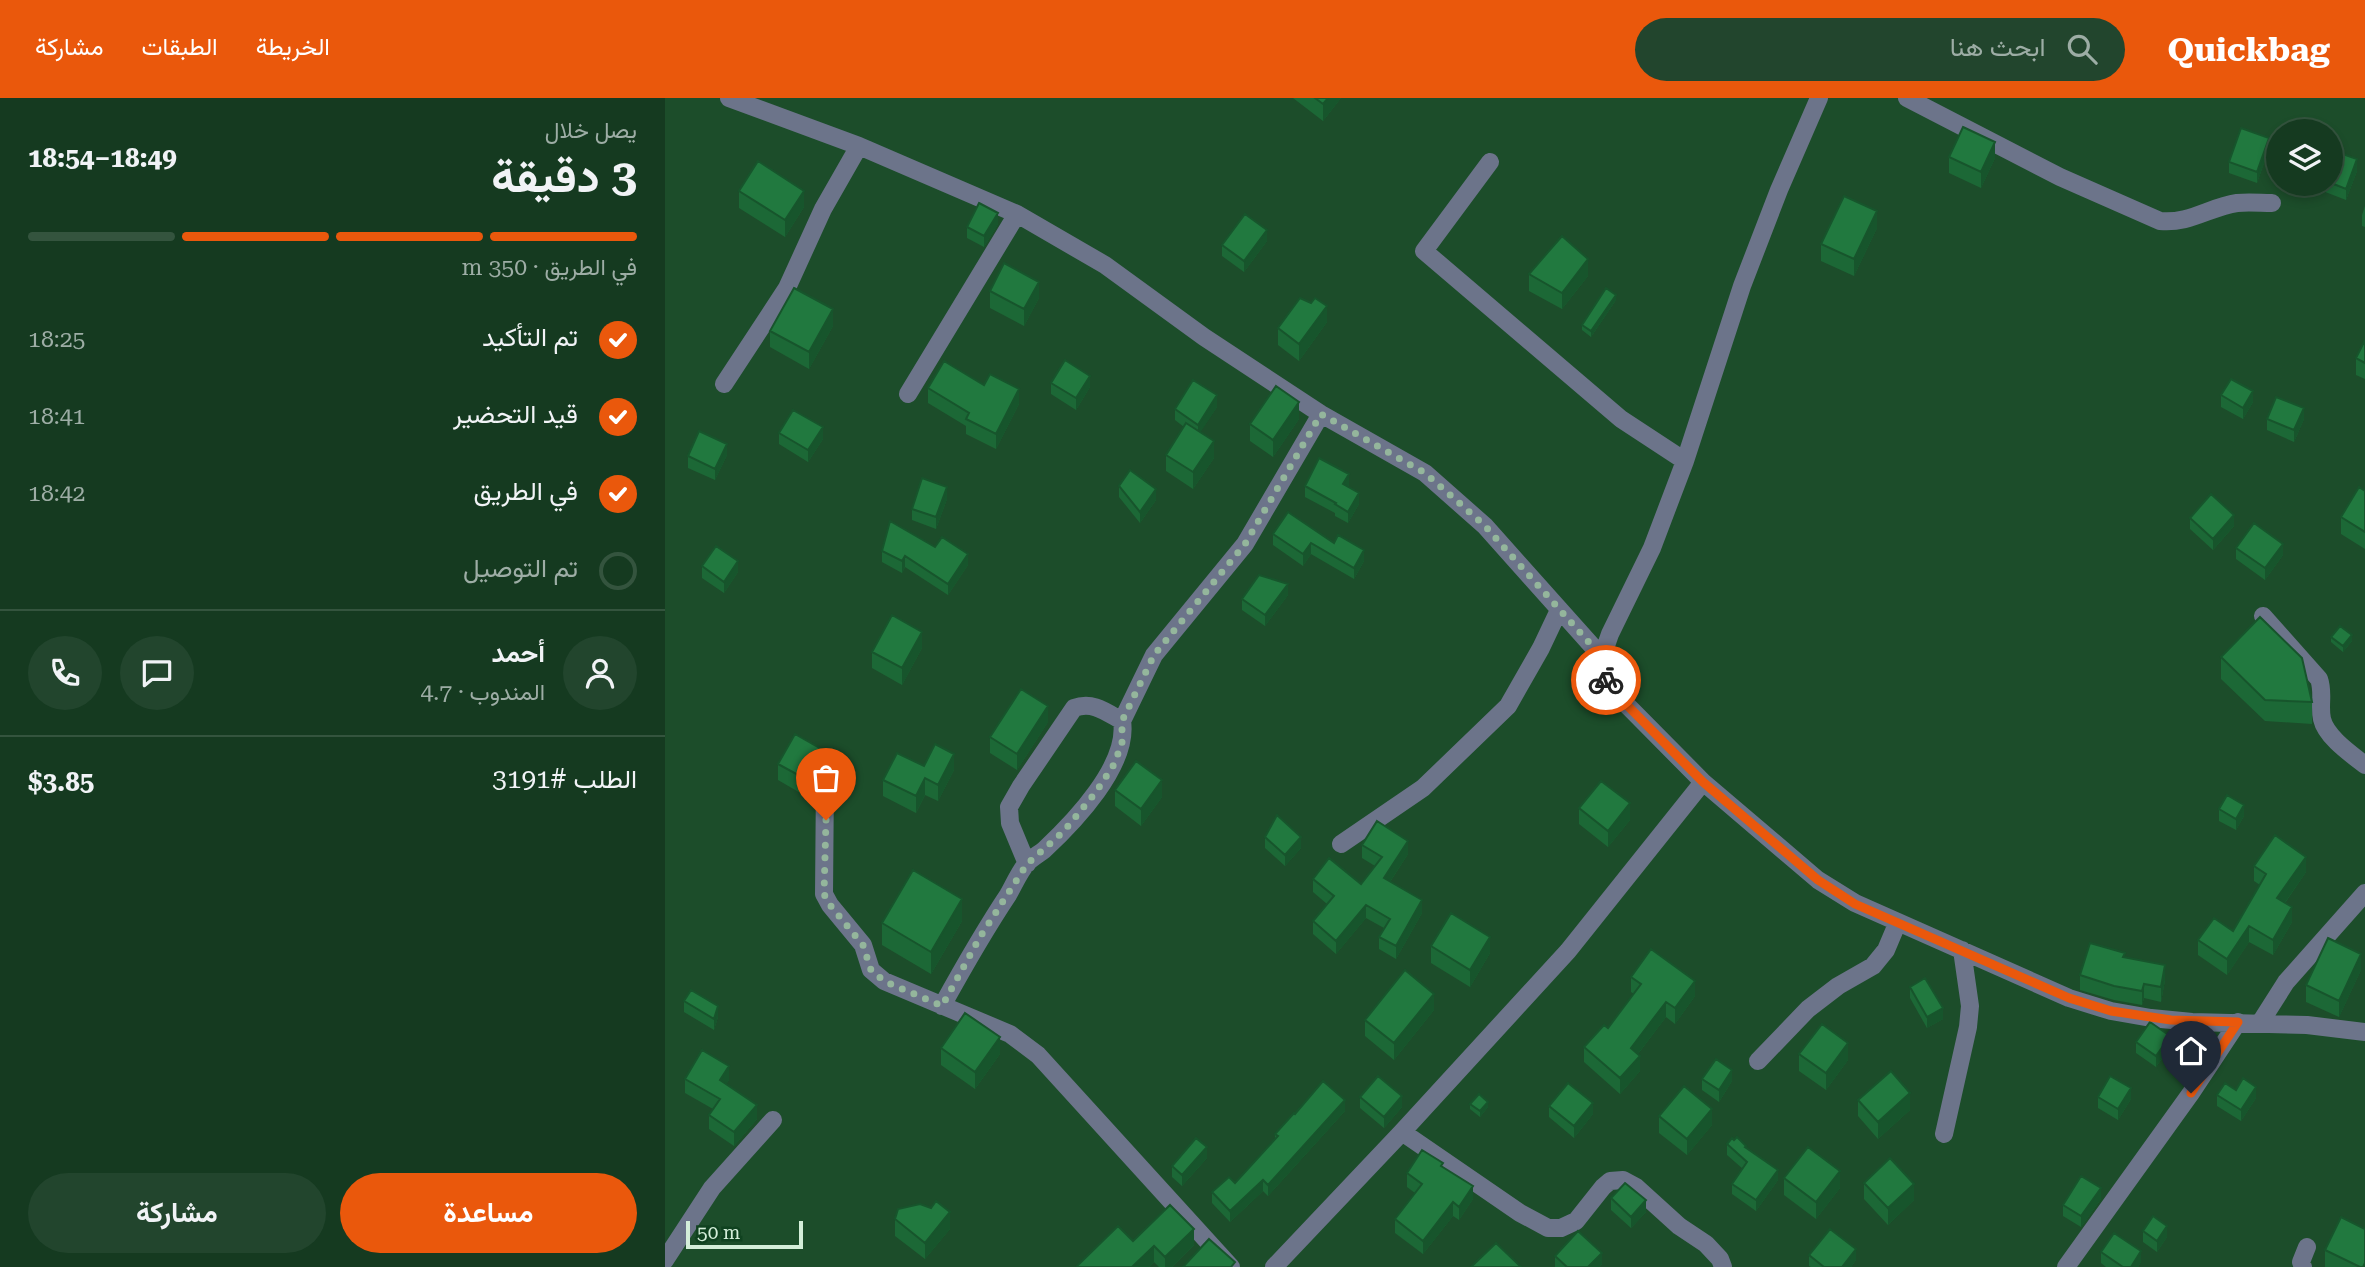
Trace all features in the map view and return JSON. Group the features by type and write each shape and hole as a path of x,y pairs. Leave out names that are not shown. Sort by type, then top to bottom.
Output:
{"street":[{"path":"729,98 859,146 1017,214 1105,265 1204,337 1321,414 1425,473 1485,526 1602,657"},
{"path":"1819,98 1779,190 1742,286 1685,461 1652,548 1610,634 1602,657 1603,676 1613,691 1703,782 1818,880 1855,904 1897,924 2069,998 2111,1011 2192,1022 2307,1025 2365,1032"},
{"path":"1907,98 2060,177 2160,221 2186,221 2237,203 2272,203"},
{"path":"724,384 787,288 823,209 859,146"},
{"path":"1490,162 1423,251 1510,322 1621,419 1685,461"},
{"path":"908,394 1017,214"},
{"path":"942,1006 980,937 1027,864 1063,832 1096,792 1113,766 1122,744 1122,721 1154,655 1245,544 1321,414"},
{"path":"1341,844 1423,788 1508,706 1559,610"},
{"path":"2263,616 2319,679 2322,689 2322,719 2326,729 2365,765"},
{"path":"1027,864 1010,823 1009,807 1021,786 1074,708 1092,705 1122,721"},
{"path":"825,779 824,894 863,945 871,970 884,981 1010,1034 1038,1055 1231,1267"},
{"path":"1274,1267 1568,951 1703,782"},
{"path":"2260,1023 2286,982 2365,893"},
{"path":"1758,1061 1808,1009 1838,986 1873,966 1886,950 1897,924"},
{"path":"1944,1134 1971,1006 1962,950"},
{"path":"2066,1267 2191,1093 2238,1022"},
{"path":"665,1260 712,1188 772,1120"},
{"path":"1402,1132 1520,1213 1548,1228 1561,1228 1576,1221 1603,1187 1610,1181 1623,1180 1636,1187 1679,1226 1706,1244 1720,1259 1723,1267"},
{"path":"2303,1267 2301,1262 2307,1247"}],"building":[{"path":"1315,98 1328,98 1323,104"},
{"path":"1963,127 1995,142 1981,172 1949,157"},
{"path":"2241,128 2266,137 2266,146 2257,172 2229,162"},
{"path":"2343,154 2357,159 2346,189 2343,188"},
{"path":"758,161 804,191 785,220 739,191"},
{"path":"1844,196 1877,211 1854,259 1821,244"},
{"path":"979,203 998,213 984,236 967,227"},
{"path":"1245,214 1267,230 1244,261 1222,245"},
{"path":"1562,236 1588,259 1562,293 1529,274"},
{"path":"1004,263 1039,282 1024,309 990,291"},
{"path":"794,288 833,309 809,352 770,331"},
{"path":"1606,288 1616,295 1591,331 1582,325"},
{"path":"1300,298 1311,303 1315,298 1327,306 1299,344 1278,328"},
{"path":"2365,340 2365,363 2356,358"},
{"path":"1065,360 1090,376 1076,398 1051,383"},
{"path":"944,361 984,385 990,374 1019,389 996,434 966,419 969,413 928,388"},
{"path":"2231,379 2253,391 2243,408 2221,395"},
{"path":"1193,380 1217,395 1198,425 1175,409"},
{"path":"1276,386 1299,402 1273,440 1250,424"},
{"path":"2276,397 2304,408 2294,430 2267,419"},
{"path":"793,410 823,427 808,450 779,433"},
{"path":"1186,423 1214,441 1193,472 1166,455"},
{"path":"699,431 727,444 715,469 688,456"},
{"path":"1319,458 1349,474 1343,484 1359,493 1348,512 1305,486"},
{"path":"1130,470 1156,489 1140,512 1119,486"},
{"path":"922,478 947,487 936,517 912,509"},
{"path":"2359,487 2365,491 2365,532 2341,517"},
{"path":"2211,494 2234,515 2213,539 2190,518"},
{"path":"1288,512 1334,543 1338,535 1364,550 1354,568 1311,543 1303,554 1273,534"},
{"path":"890,521 935,547 942,537 968,554 948,584 905,556 902,561 882,551"},
{"path":"2254,523 2283,544 2265,568 2236,548"},
{"path":"716,546 738,561 724,582 702,566"},
{"path":"1259,575 1288,584 1265,615 1242,599"},
{"path":"892,615 922,632 902,668 872,652"},
{"path":"2260,617 2302,658 2312,702 2265,700 2221,657"},
{"path":"2340,626 2352,635 2343,646 2331,637"},
{"path":"1021,689 1048,706 1017,754 990,737"},
{"path":"795,734 823,750 815,756 814,773 809,781 778,764"},
{"path":"935,744 954,754 938,785 925,778 916,796 883,780 897,753 924,766"},
{"path":"1136,761 1162,780 1141,809 1115,790"},
{"path":"1601,781 1630,803 1608,831 1579,808"},
{"path":"2227,795 2244,805 2236,819 2219,809"},
{"path":"1277,815 1301,837 1285,855 1265,837"},
{"path":"1377,821 1408,841 1384,878 1422,900 1396,946 1379,937 1390,919 1366,905 1336,941 1313,921 1334,896 1313,879 1329,858 1361,884 1382,857 1362,845"},
{"path":"2275,835 2306,857 2277,898 2292,907 2273,940 2249,926 2227,959 2198,940 2214,918 2233,931 2266,874 2254,866"},
{"path":"913,870 962,899 931,952 882,923"},
{"path":"1451,913 1490,937 1470,970 1431,946"},
{"path":"2328,938 2361,954 2339,1001 2306,985"},
{"path":"2090,943 2125,953 2123,957 2165,965 2161,987 2144,984 2142,991 2114,986 2080,975"},
{"path":"1651,949 1695,981 1675,1008 1666,1002 1631,1048 1640,1056 1620,1078 1584,1047 1604,1025 1608,1028 1641,984 1631,977"},
{"path":"1405,970 1434,994 1394,1043 1365,1020"},
{"path":"1925,978 1943,1008 1927,1017 1910,987"},
{"path":"691,990 718,1006 714,1019 684,1001"},
{"path":"965,1013 1000,1037 975,1072 941,1048"},
{"path":"2150,1022 2170,1036 2156,1056 2136,1042"},
{"path":"1822,1024 1848,1043 1826,1073 1799,1054"},
{"path":"702,1050 729,1066 720,1080 757,1105 734,1132 709,1115 720,1099 685,1079"},
{"path":"1716,1059 1732,1070 1719,1090 1702,1079"},
{"path":"1891,1071 1910,1093 1878,1122 1858,1100"},
{"path":"1378,1076 1402,1096 1384,1117 1360,1097"},
{"path":"2110,1076 2131,1088 2118,1109 2098,1097"},
{"path":"2243,1078 2256,1087 2241,1110 2217,1095 2225,1083 2236,1090"},
{"path":"1323,1081 1345,1100 1268,1185 1263,1180 1230,1211 1212,1192 1229,1177 1235,1183"},
{"path":"1568,1083 1593,1103 1574,1126 1549,1106"},
{"path":"1684,1086 1712,1109 1687,1139 1659,1116"},
{"path":"1479,1094 1488,1102 1480,1111 1470,1104"},
{"path":"1737,1137 1745,1147 1778,1170 1756,1200 1732,1184 1747,1162 1727,1144"},
{"path":"1196,1138 1207,1147 1182,1175 1172,1166"},
{"path":"1808,1147 1840,1171 1816,1202 1784,1178"},
{"path":"1422,1150 1443,1163 1441,1166 1473,1186 1459,1207 1453,1202 1423,1241 1395,1219 1422,1184 1407,1173"},
{"path":"1890,1158 1914,1184 1888,1208 1864,1183"},
{"path":"2081,1176 2101,1188 2081,1216 2063,1205"},
{"path":"1625,1183 1646,1200 1631,1217 1611,1198"},
{"path":"936,1201 950,1212 925,1243 895,1219 898,1209 920,1204 931,1208"},
{"path":"1170,1205 1194,1229 1165,1257 1154,1246 1132,1267 1077,1266 1118,1226 1133,1241"},
{"path":"2153,1216 2167,1226 2157,1241 2143,1231"},
{"path":"2341,1217 2365,1229 2363,1267 2325,1250"},
{"path":"1830,1229 1856,1249 1842,1267 1824,1267 1809,1255"},
{"path":"1578,1231 1602,1253 1588,1267 1567,1267 1555,1256"},
{"path":"2114,1233 2141,1251 2131,1267 2123,1267 2101,1252"},
{"path":"1209,1239 1235,1262 1231,1267 1183,1267"},
{"path":"1496,1243 1521,1267 1471,1267"}],"way so far":[{"path":"826,820 824,894 830,905 863,945 871,970 884,981 942,1006 980,937 1027,864 1063,832 1096,792 1113,766 1122,744 1122,721 1154,655 1245,544 1321,414 1425,473 1485,526 1602,657 1603,676 1606,680"}],"route":[{"path":"1606,680 1613,691 1703,782 1818,880 1855,904 2069,998 2111,1011 2192,1022 2238,1022 2191,1093"}]}
